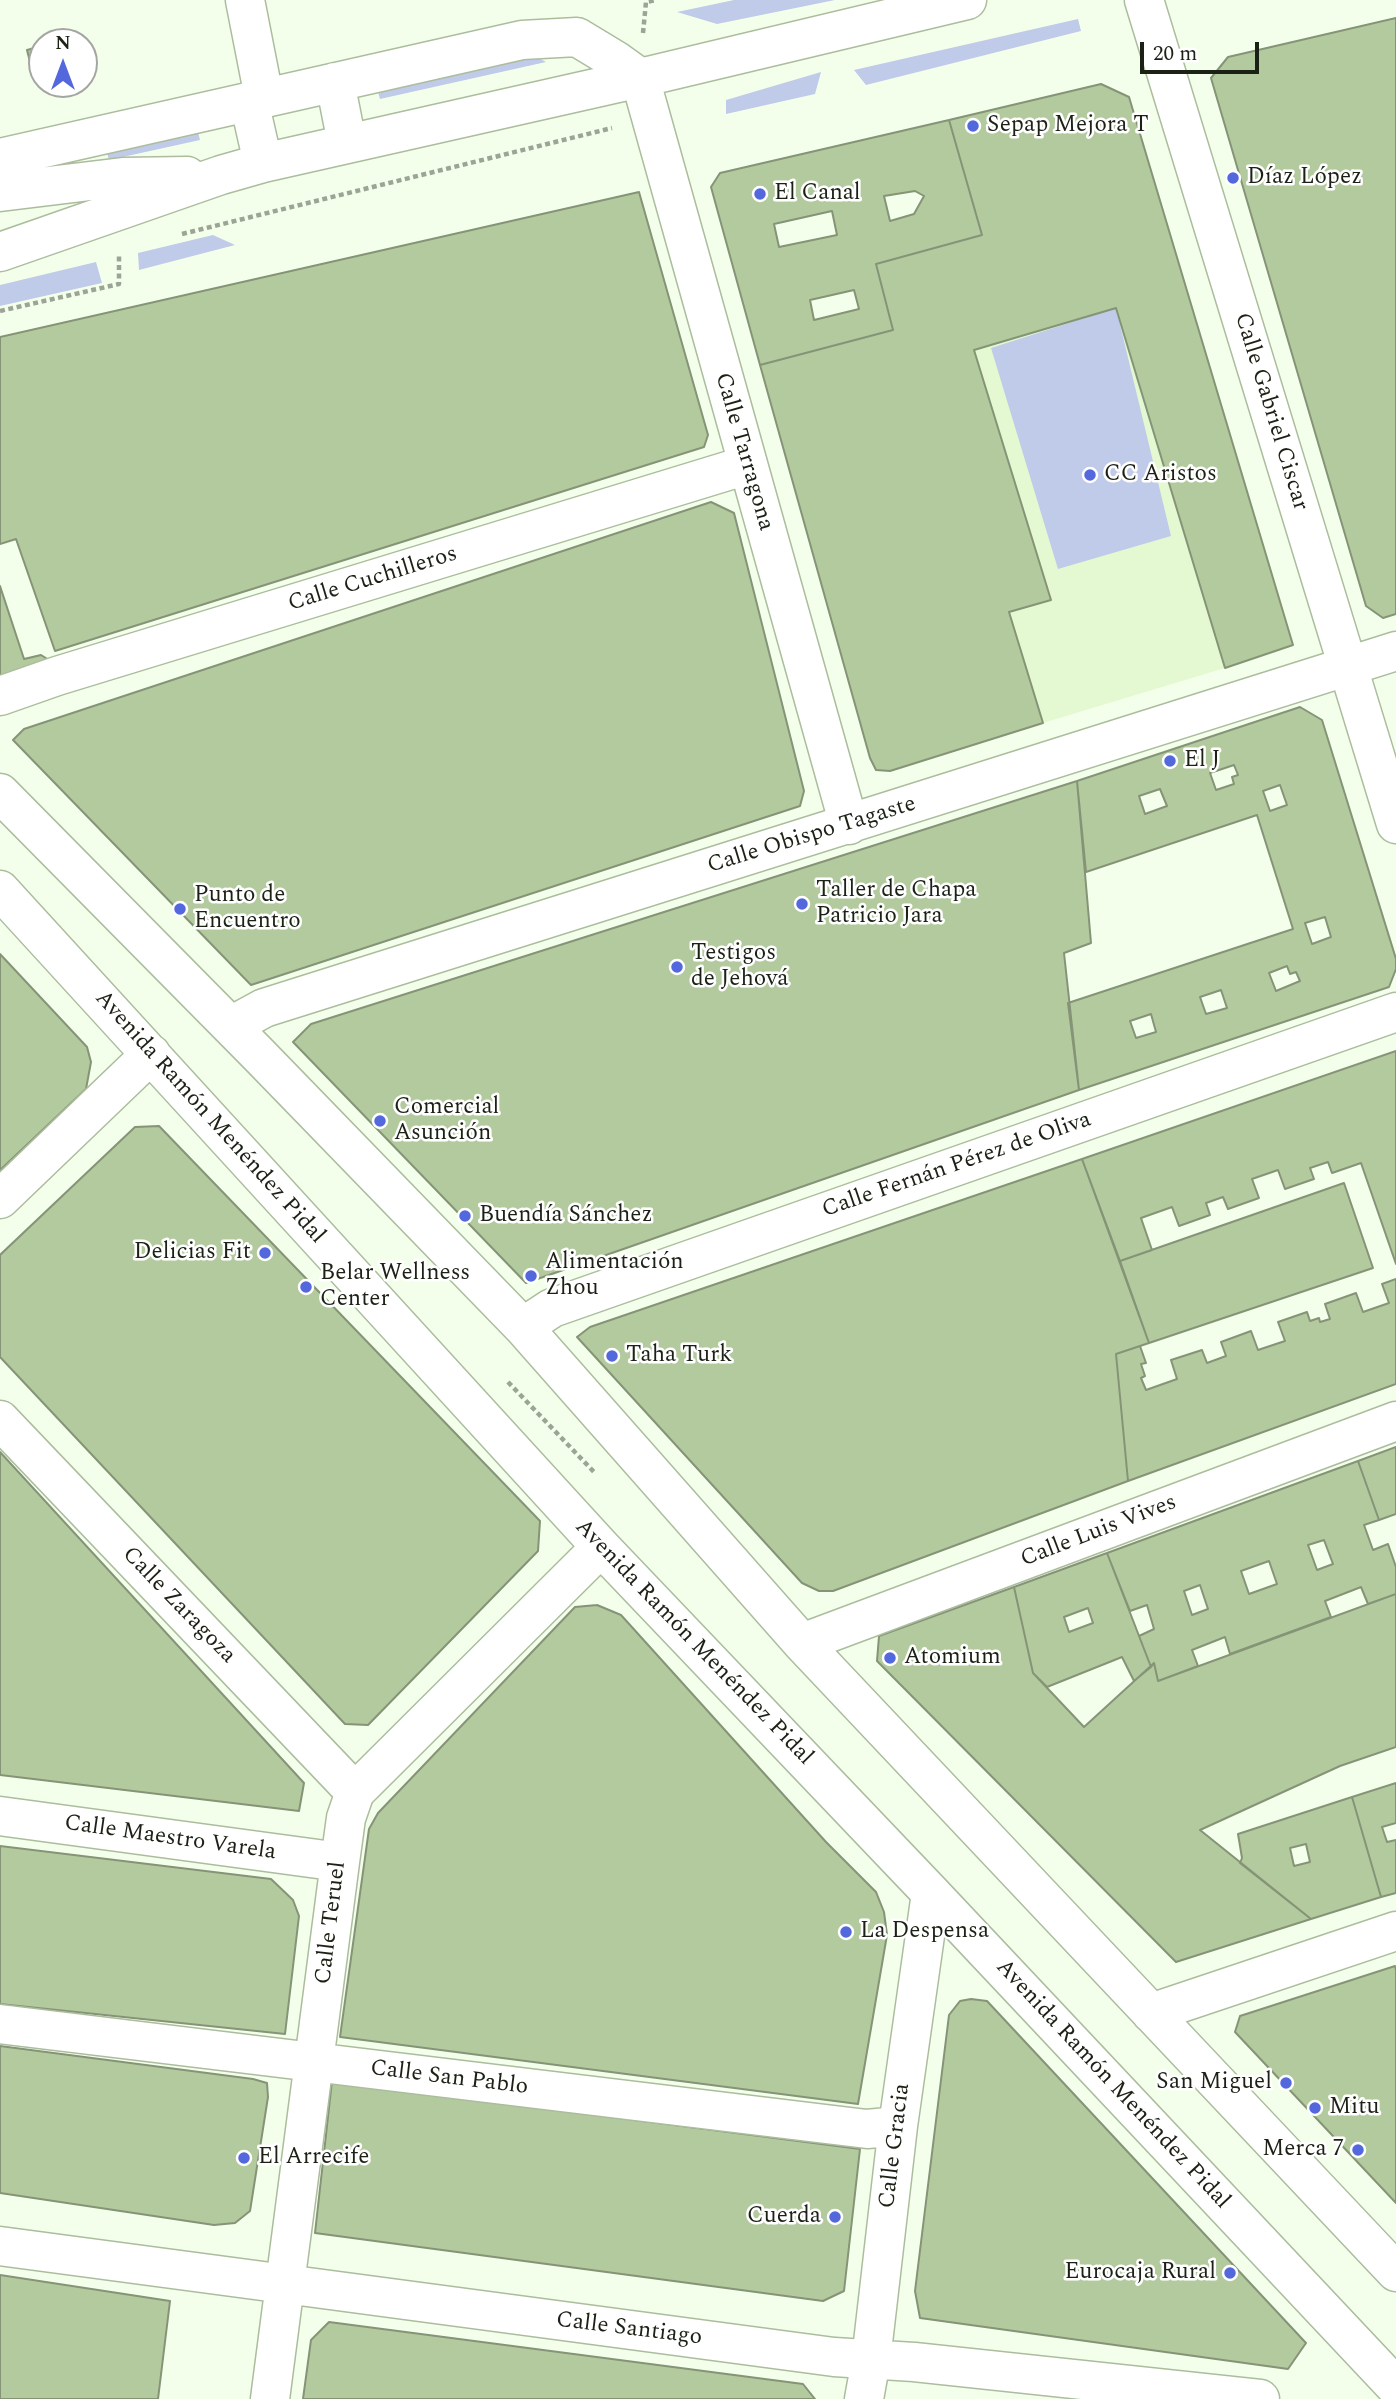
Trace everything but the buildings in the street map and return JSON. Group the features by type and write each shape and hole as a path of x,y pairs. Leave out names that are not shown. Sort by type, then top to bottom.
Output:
{"street":[{"path":"244,0 263,163"},
{"path":"0,252 263,163 640,78 967,0"},
{"name":"Calle Gabriel Ciscar","path":"1144,0 1396,824"},
{"path":"0,158 522,40 577,37 640,78"},
{"name":"Calle Tarragona","path":"640,78 849,825"},
{"path":"335,82 347,143"},
{"path":"0,192 123,177 221,175"},
{"name":"Calle Cuchilleros","path":"0,696 57,676 747,465"},
{"name":"Calle Obispo Tagaste","path":"231,1026 264,1008 1396,651"},
{"path":"0,793 523,1327 802,1643 1396,2273"},
{"name":"Avenida Ramón Menéndez Pidal","path":"0,890 601,1547 1396,2387"},
{"name":"Calle Fernán Pérez de Oliva","path":"523,1327 552,1308 1396,1012"},
{"path":"0,1199 151,1054"},
{"name":"Calle Zaragoza","path":"0,1420 355,1792"},
{"name":"Calle Luis Vives","path":"802,1643 1396,1421"},
{"name":"Calle Teruel","path":"270,2399 346,1818 355,1792 601,1547"},
{"name":"Calle Maestro Varela","path":"0,1816 340,1861"},
{"name":"Calle Gracia","path":"864,2399 871,2360 898,2126 931,1893"},
{"path":"1151,2013 1396,1931"},
{"name":"Calle San Pablo","path":"0,2024 867,2129 898,2126"},
{"name":"Calle Santiago","path":"0,2246 871,2360 914,2362 1260,2399"}],"path":[{"path":"181,234 624,126 640,78 646,2 656,0"},
{"path":"0,311 119,284 119,246"}],"shaded area":[{"path":"734,0 835,0 717,24 677,12"},
{"path":"1078,19 1081,31 866,85 854,70"},
{"path":"535,56 546,62 380,99 378,92"},
{"path":"821,72 815,94 726,114 726,100"},
{"path":"198,132 200,140 109,160 106,150"},
{"path":"213,235 235,245 139,270 138,253"},
{"path":"96,262 102,283 0,306 0,285"},
{"name":"CC Aristos","path":"1116,308 1225,668 1043,723 1009,612 1051,599 974,350"},
{"path":"1116,308 1171,536 1058,569 991,348"}],"place":[{"name":"Sepap Mejora T","path":"973,126"},
{"name":"Díaz López","path":"1233,178"},
{"name":"El Canal","path":"760,194"},
{"name":"CC Aristos","path":"1090,475"},
{"name":"El J","path":"1170,761"},
{"name":"Taller de Chapa Patricio Jara","path":"802,904"},
{"name":"Punto de Encuentro","path":"180,909"},
{"name":"Testigos de Jehová","path":"677,967"},
{"name":"Comercial Asunción","path":"380,1121"},
{"name":"Buendía Sánchez","path":"465,1216"},
{"name":"Delicias Fit","path":"265,1253"},
{"name":"Alimentación Zhou","path":"531,1276"},
{"name":"Belar Wellness Center","path":"306,1287"},
{"name":"Taha Turk","path":"612,1356"},
{"name":"Atomium","path":"890,1658"},
{"name":"La Despensa","path":"846,1932"},
{"name":"San Miguel","path":"1286,2083"},
{"name":"Mitu","path":"1315,2108"},
{"name":"Merca 7","path":"1358,2150"},
{"name":"El Arrecife","path":"244,2158"},
{"name":"Cuerda","path":"835,2217"},
{"name":"Eurocaja Rural","path":"1230,2273"}]}
